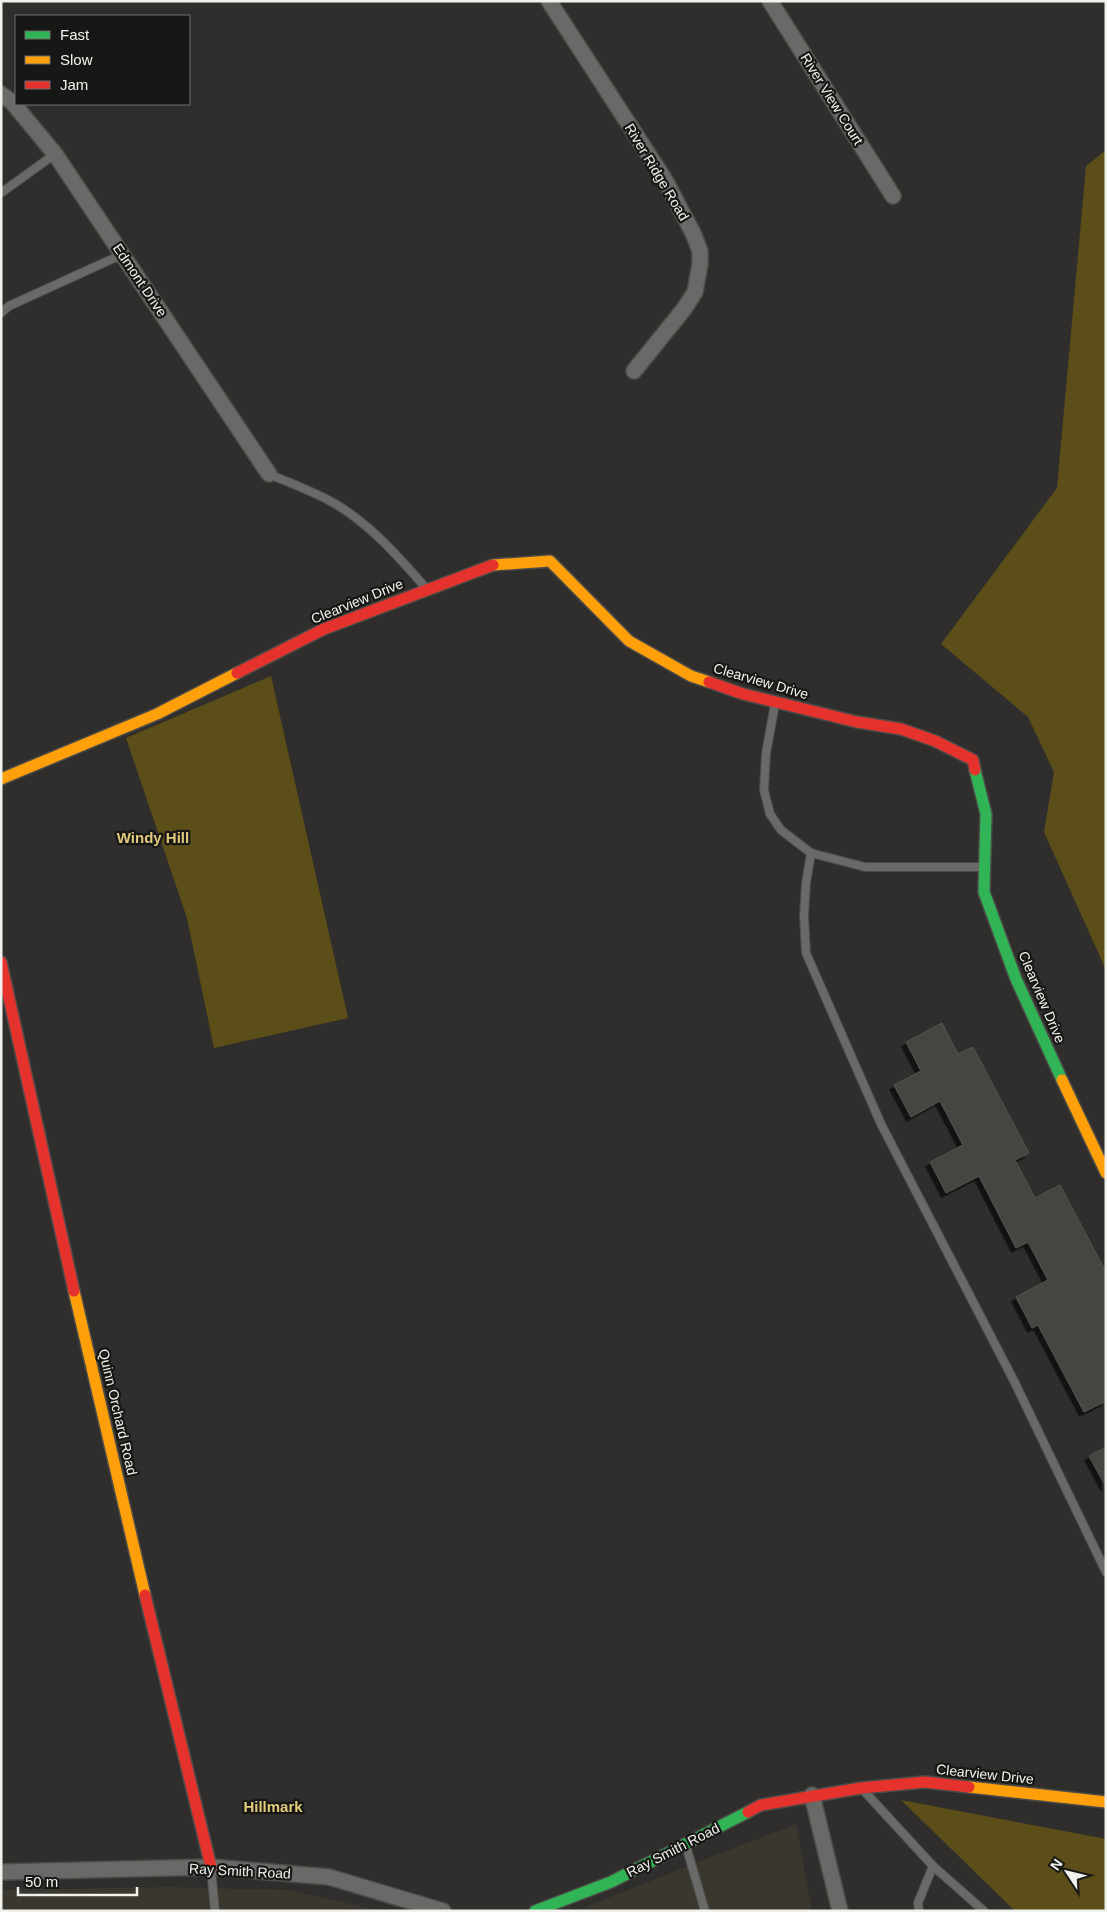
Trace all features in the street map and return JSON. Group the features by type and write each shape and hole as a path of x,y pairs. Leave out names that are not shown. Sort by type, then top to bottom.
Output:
{"street":[{"name":"River Ridge Road","path":"549,1 665,180 686,218 700,251 700,264 695,292 684,309 634,371"},
{"name":"River View Court","path":"770,1 893,196"},
{"name":"Edmont Drive","path":"1,94 12,102 55,154 269,474"},
{"name":"Clearview Drive","path":"1,778 157,714 324,629 494,564 550,561 629,641 691,676 743,694 857,722 901,729 935,741 974,760 986,814 984,892 1016,979 1087,1135 1106,1172"},
{"name":"Quinn Orchard Road","path":"1,962 67,1260 154,1635 211,1867"},
{"name":"Clearview Drive","path":"861,1788 925,1782 1106,1802"},
{"name":"Ray Smith Road","path":"535,1911 611,1882 761,1805 861,1788"},
{"path":"812,1795 840,1911"},
{"name":"Ray Smith Road","path":"1,1872 211,1867 329,1877 443,1911"}],"lane":[{"path":"1,193 55,154"},
{"path":"1,313 9,306 123,254"},
{"path":"269,474 332,502 358,519 404,563 427,590"},
{"path":"776,702 766,753 764,790 770,814 781,830 811,853 865,867 985,868"},
{"path":"811,853 806,883 804,916 806,952 882,1124 1014,1381 1106,1572"},
{"path":"861,1788 933,1866 984,1911"},
{"path":"685,1844 705,1911"},
{"path":"919,1911 918,1903 933,1866"},
{"path":"211,1867 215,1911"}],"shaded area":[{"path":"1106,150 1106,970 1044,832 1054,772 1028,717 941,644 1057,488 1086,166"},
{"path":"271,676 348,1018 214,1048 187,918 126,738"},
{"path":"901,1800 1106,1839 1106,1911 1015,1911"},
{"path":"796,1824 812,1911 575,1911 716,1855"},
{"path":"168,1887 289,1890 383,1911 1,1911 1,1890"}],"building":[{"path":"942,1023 958,1054 973,1047 1029,1153 1015,1160 1035,1198 1060,1185 1106,1272 1106,1401 1084,1412 1038,1325 1032,1328 1016,1297 1048,1280 1028,1242 1016,1248 979,1176 946,1193 930,1162 963,1145 940,1101 911,1117 894,1085 921,1071 906,1042"},
{"path":"1106,1447 1106,1487 1089,1456"}],"traffic: fast":[{"path":"975,770 986,814 984,892 1016,979 1062,1080"},
{"path":"535,1911 611,1882 748,1812"}],"traffic: slow":[{"path":"493,565 550,561 629,641 691,676 709,682"},
{"path":"1,779 157,714 237,673"},
{"path":"1062,1080 1106,1173"},
{"path":"74,1291 145,1595"},
{"path":"969,1787 1106,1802"}],"traffic: jam":[{"path":"237,673 324,629 493,565"},
{"path":"709,682 743,694 857,722 901,729 935,741 973,760 975,770"},
{"path":"1,962 74,1291"},
{"path":"145,1595 211,1867"},
{"path":"748,1812 761,1805 861,1788 925,1782 969,1787"}],"district":[{"name":"Windy Hill","path":"153,838"},
{"name":"Hillmark","path":"273,1807"}]}
